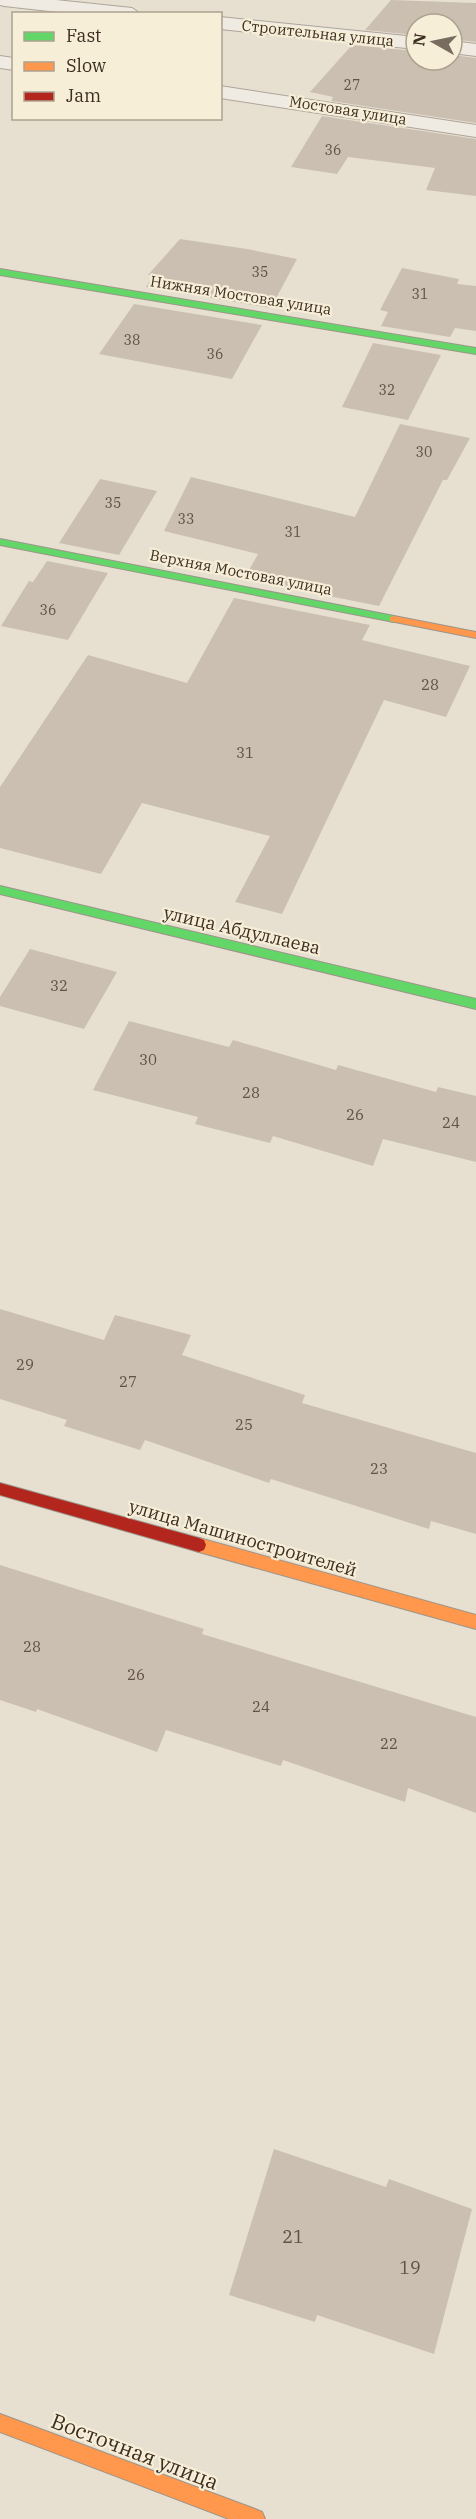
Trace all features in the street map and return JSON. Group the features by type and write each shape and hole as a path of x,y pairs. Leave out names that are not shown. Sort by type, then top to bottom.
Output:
{"street":[{"path":"3,0 114,12"},
{"name":"Строительная улица","path":"222,23 404,42"},
{"name":"Мостовая улица","path":"222,92 476,131"},
{"name":"Нижняя Мостовая улица","path":"0,272 476,351"},
{"name":"Верхняя Мостовая улица","path":"0,542 476,635"},
{"name":"улица Абдуллаева","path":"0,890 476,1004"},
{"name":"улица Машиностроителей","path":"0,1489 476,1622"},
{"name":"Восточная улица","path":"0,2423 255,2519"}],"building":[{"path":"391,0 476,3 476,42 464,40 464,12 404,12 404,34 365,30"},
{"path":"352,45 404,50 404,72 464,72 464,56 476,58 476,123 331,101 333,97 310,92"},
{"path":"322,116 476,139 476,196 426,190 435,168 348,157 337,174 291,167"},
{"path":"180,239 297,259 271,308 146,287 153,276 148,275"},
{"path":"402,268 459,279 457,284 476,286 476,331 455,328 450,337 381,326 388,312 380,310"},
{"path":"134,304 262,325 232,379 99,354"},
{"path":"373,343 441,355 408,420 342,407"},
{"path":"400,424 470,438 447,480 443,480 379,606 244,579 258,554 164,531 191,477 355,517"},
{"path":"100,479 157,491 119,555 59,543"},
{"path":"47,561 108,573 68,640 1,626 29,581 33,582"},
{"path":"234,598 370,625 362,640 470,666 446,717 384,700 282,914 235,902 270,836 142,803 101,874 0,848 0,787 88,655 187,683"},
{"path":"30,949 117,972 84,1029 0,1006 0,997"},
{"path":"129,1021 229,1047 233,1040 336,1070 338,1065 436,1092 438,1087 476,1096 476,1162 383,1139 373,1166 273,1136 270,1143 195,1124 198,1117 93,1090"},
{"path":"0,1309 104,1340 115,1315 191,1335 182,1355 305,1395 302,1403 476,1453 476,1534 431,1521 429,1529 271,1479 269,1483 145,1440 140,1450 64,1426 67,1420 0,1399"},
{"path":"0,1565 204,1629 202,1634 476,1717 476,1813 408,1788 405,1802 283,1760 281,1766 166,1730 157,1752 37,1709 36,1712 0,1700"},
{"path":"274,2149 386,2187 389,2179 472,2209 434,2354 317,2315 315,2322 229,2295"}],"traffic: fast":[{"path":"0,272 476,351"},
{"path":"0,542 394,619"},
{"path":"0,890 476,1004"}],"traffic: slow":[{"path":"394,619 476,635"},
{"path":"199,1545 476,1622"},
{"path":"0,2423 255,2519"}],"traffic: jam":[{"path":"0,1489 199,1545"}]}
